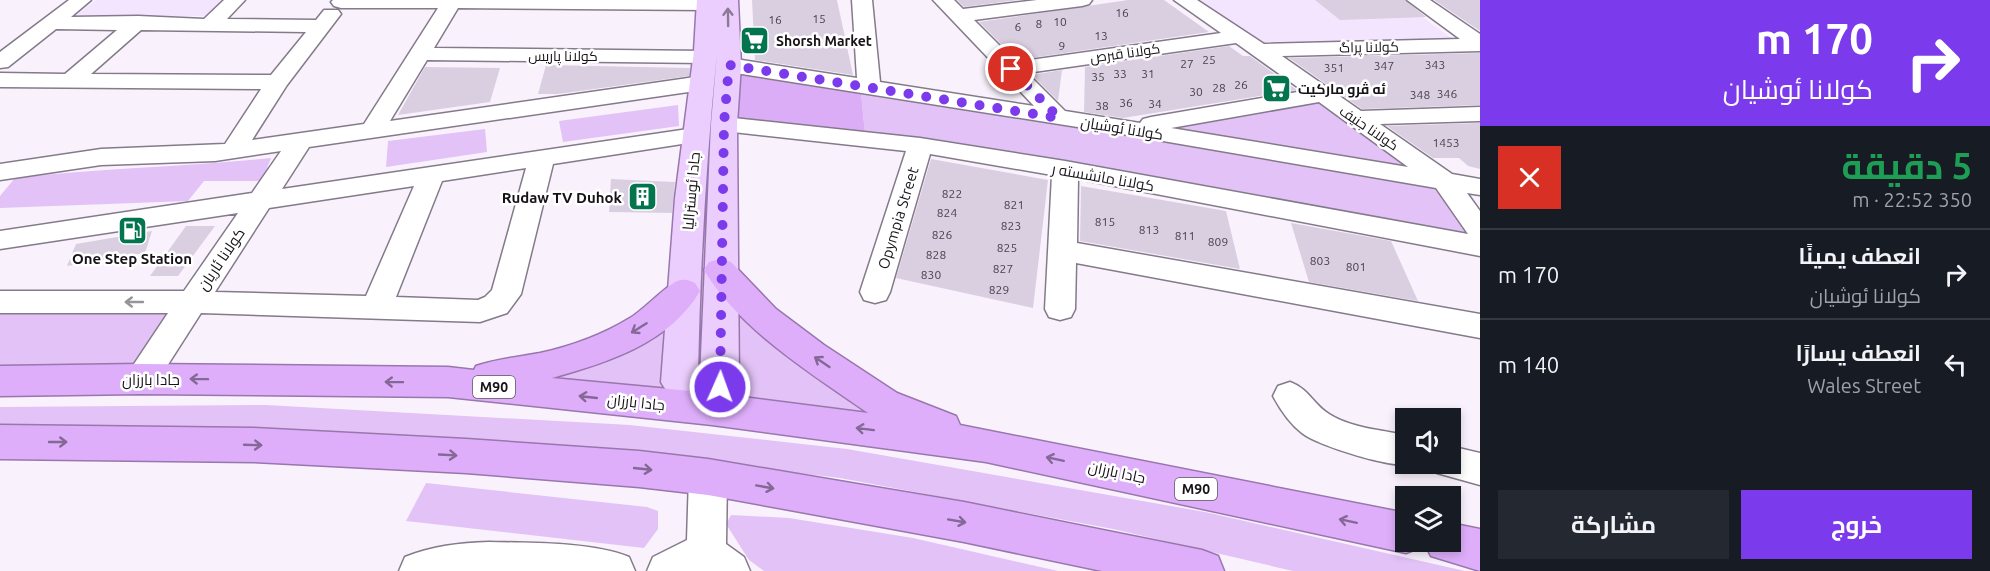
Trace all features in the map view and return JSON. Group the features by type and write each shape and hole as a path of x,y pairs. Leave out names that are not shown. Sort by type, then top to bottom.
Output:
{"highway":[{"path":"720,270 764,318 811,355 884,404 986,445"},
{"path":"448,382 526,370 591,353 641,327 674,303 683,291"},
{"name":"جادا بارزان","path":"0,381 141,379 448,382 712,409 986,445 1395,531"},
{"path":"0,442 290,447 639,468 708,477 964,522 1127,564 1202,571"},
{"path":"1461,546 1480,550"}],"main road":[{"name":"جادا ئوسترالیا","path":"712,68 724,124 720,270 722,369 720,387 707,394 695,393 679,382 683,291 695,135 712,68 714,1"}],"street":[{"path":"0,62 81,0"},
{"path":"211,23 235,0"},
{"path":"862,0 869,86"},
{"path":"942,0 1059,118"},
{"path":"958,16 1049,2 1082,0"},
{"name":"كولانا جنيف","path":"1184,0 1240,36 1447,183 1480,231"},
{"path":"1417,0 1480,44"},
{"path":"234,149 277,82 342,1 714,1"},
{"path":"372,131 452,2"},
{"path":"52,22 322,26"},
{"path":"72,80 138,22"},
{"name":"كولانا قبرص","path":"1011,69 1240,36"},
{"name":"كولانا پراگ","path":"1258,50 1480,44"},
{"name":"كولانا پاریس","path":"421,54 712,68"},
{"path":"0,159 215,153 372,131 712,68"},
{"name":"كولانا ئوشيان","path":"712,68 869,86 1480,187"},
{"path":"0,80 277,82"},
{"path":"1128,128 1322,95"},
{"path":"1353,118 1480,114"},
{"name":"كولانا مانشسته ر","path":"724,124 920,145 1065,169 1480,246"},
{"path":"0,240 695,135"},
{"name":"كولانا ئاريان","path":"141,379 301,140"},
{"name":"Opympia Street","path":"875,292 920,145"},
{"path":"0,172 101,157"},
{"path":"0,302 192,302 480,311 496,305 506,294 542,157"},
{"path":"1060,309 1065,169"},
{"path":"376,308 432,173"},
{"path":"1061,250 1480,326"},
{"path":"1290,396 1308,417 1320,426 1344,436 1395,448"},
{"path":"1461,465 1480,469"},
{"path":"688,567 708,534 708,477"},
{"path":"419,571 468,563 537,562 615,571"}],"shaded area":[{"path":"96,0 223,0 205,16 74,17"},
{"path":"1195,0 1399,0 1454,40 1260,42"},
{"path":"738,74 861,93 865,133 736,121"},
{"path":"861,93 1441,187 1469,236 865,133"},
{"path":"1321,100 1409,168 1161,129"},
{"path":"678,105 679,126 563,142 559,121"},
{"path":"485,129 487,152 386,167 388,141"},
{"path":"271,158 262,181 204,181 188,201 0,208 0,196 15,178"},
{"path":"731,290 914,420 733,399"},
{"path":"172,310 136,371 0,374 0,312"},
{"path":"672,311 662,390 519,376"},
{"path":"266,405 630,425 847,449 1205,512 1465,571 1293,571 1113,529 840,478 642,455 0,433 0,407"},
{"path":"426,483 647,507 658,511 658,529 644,548 406,521"},
{"path":"731,515 789,518 913,538 1058,571 764,571 749,560 726,524"}],"building":[{"path":"752,0 837,0 853,75 755,60"},
{"path":"957,0 1018,0 964,7"},
{"path":"1128,0 1164,0 1209,32 1017,60 979,22"},
{"path":"1315,0 1405,0 1426,17 1340,20"},
{"path":"1434,0 1480,0 1480,31"},
{"path":"1229,46 1243,56 1250,56 1297,90 1123,118 1084,112 1085,67"},
{"path":"1480,53 1480,105 1362,109 1289,58"},
{"path":"546,65 690,68 689,76 558,94 538,94"},
{"path":"425,67 500,68 490,102 398,115"},
{"path":"1062,70 1058,101 1032,75"},
{"path":"1480,123 1480,169 1468,166 1459,158 1433,158 1387,126"},
{"path":"931,159 1048,180 1033,308 896,278"},
{"name":"Rudaw TV Duhok","path":"611,179 675,182 672,213 609,212"},
{"path":"1081,186 1226,211 1240,269 1080,241"},
{"path":"1291,223 1391,241 1418,301 1309,282"},
{"path":"186,226 215,226 178,276 150,276"},
{"path":"152,231 145,253 67,266 76,244"}],"place":[{"name":"Shorsh Market","path":"755,41"},
{"name":"ئه ڤرو ماركيت","path":"1277,89"},
{"name":"Rudaw TV Duhok","path":"643,197"},
{"name":"One Step Station","path":"132,231"}],"route":[{"path":"720,387 724,124 729,65 1059,118 1011,69"}]}
